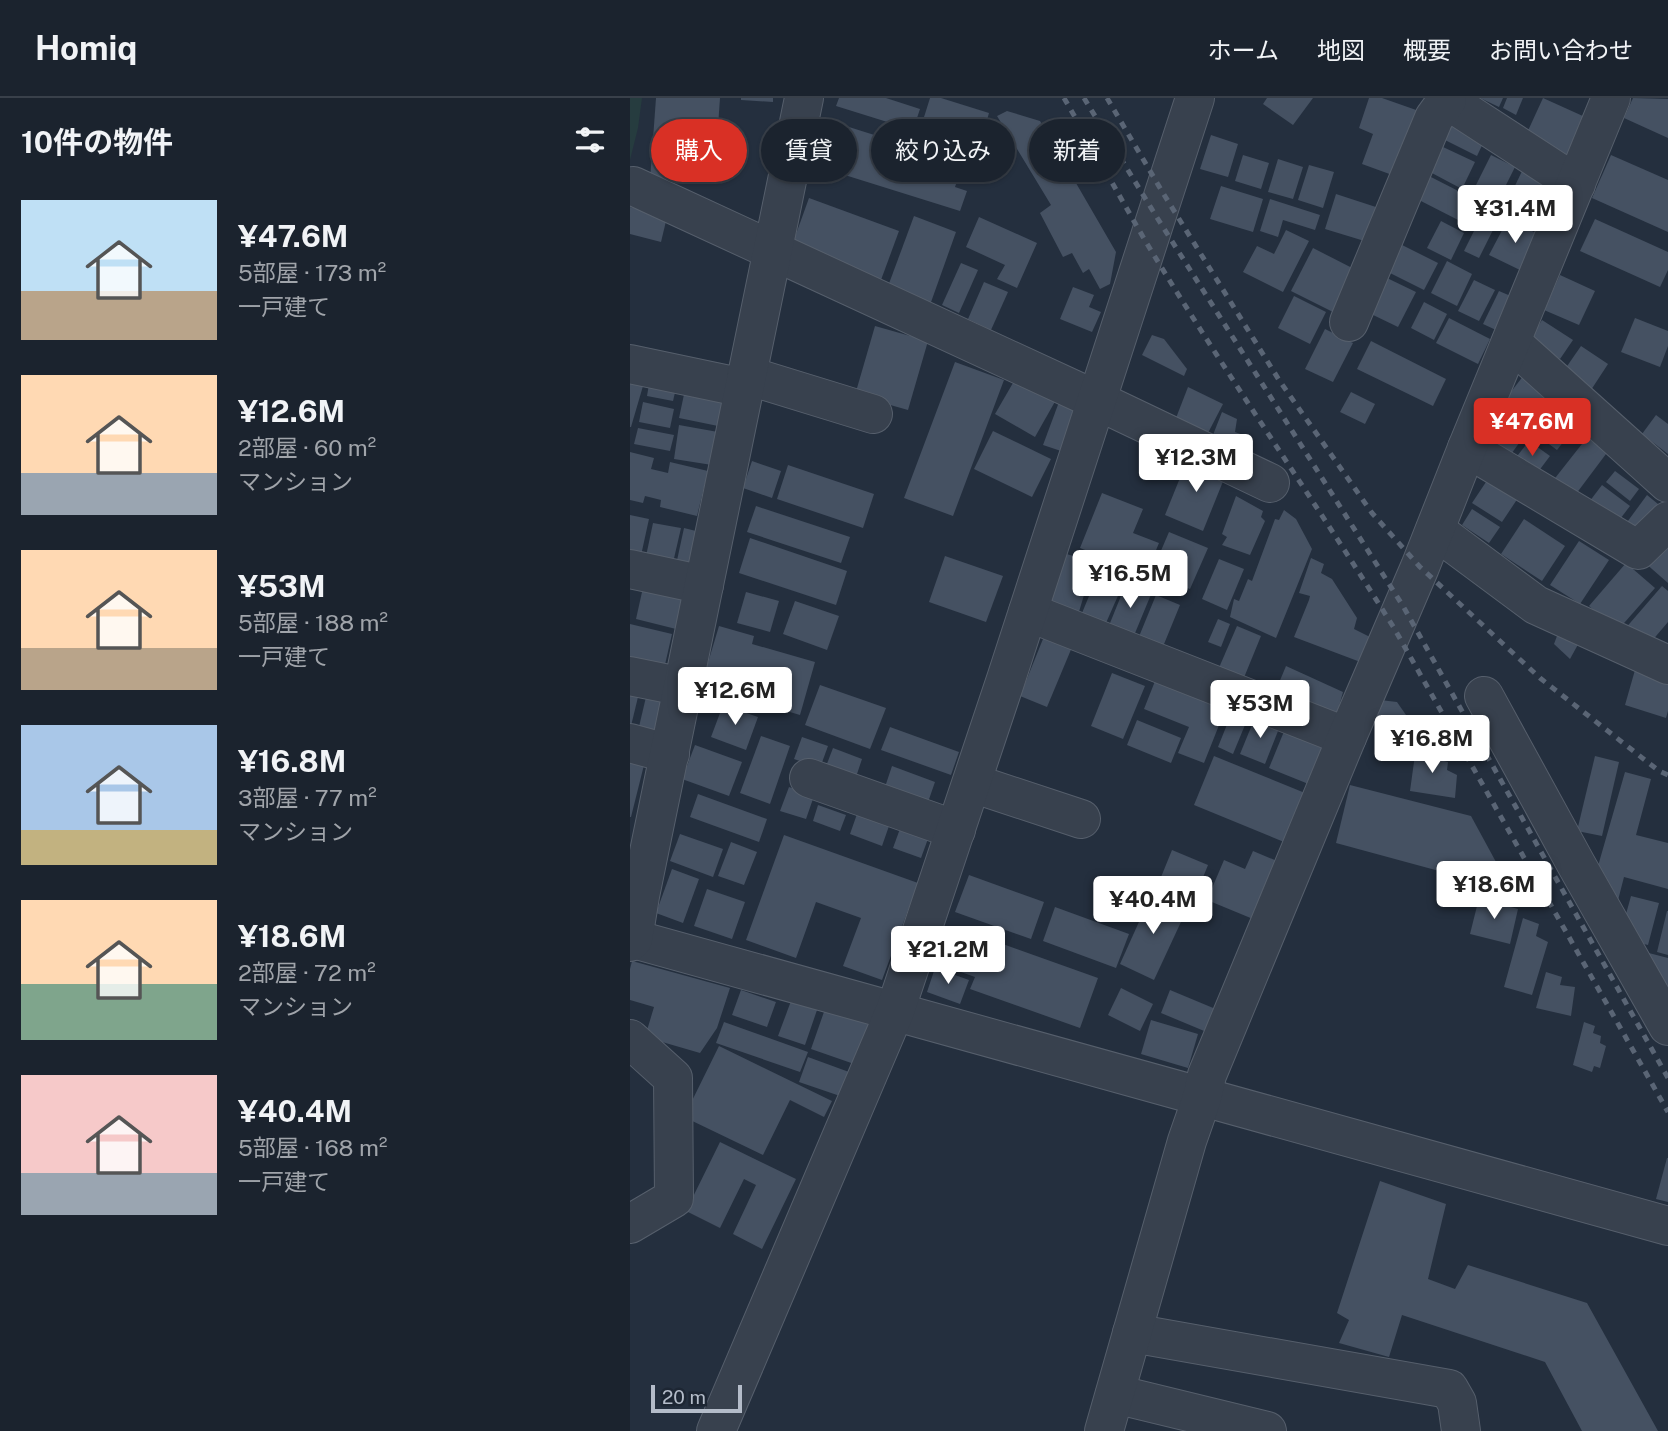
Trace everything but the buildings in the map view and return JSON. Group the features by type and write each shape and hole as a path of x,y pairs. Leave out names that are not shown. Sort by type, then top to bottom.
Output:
{"street":[{"path":"804,98 631,940 1668,1226"},
{"path":"716,1431 895,1011 1195,98"},
{"path":"1104,1431 1207,1075 1435,530 1611,98"},
{"path":"1349,322 1434,118 1446,99 1576,184"},
{"path":"633,187 1270,483"},
{"path":"1511,342 1668,482"},
{"path":"630,364 745,382 873,414"},
{"path":"1467,448 1638,550 1668,521"},
{"path":"1435,530 1536,605 1668,665"},
{"path":"630,569 705,585"},
{"path":"1028,612 1347,737"},
{"path":"630,676 684,687"},
{"path":"1484,696 1668,1026"},
{"path":"630,743 670,754"},
{"path":"808,778 956,830"},
{"path":"972,783 1081,819"},
{"path":"630,1039 673,1078 674,1185 674,1198 630,1224"},
{"path":"1132,1333 1449,1389 1457,1403 1461,1431"},
{"path":"1115,1394 1267,1431"}],"green space":[{"path":"630,98 642,98 630,160"}],"railway":[{"path":"1064,98 1176,291 1394,628 1668,1112"},
{"path":"1084,98 1403,606 1668,1078"},
{"path":"1107,98 1279,380 1372,513 1420,567 1540,678 1659,771 1668,775"}]}
